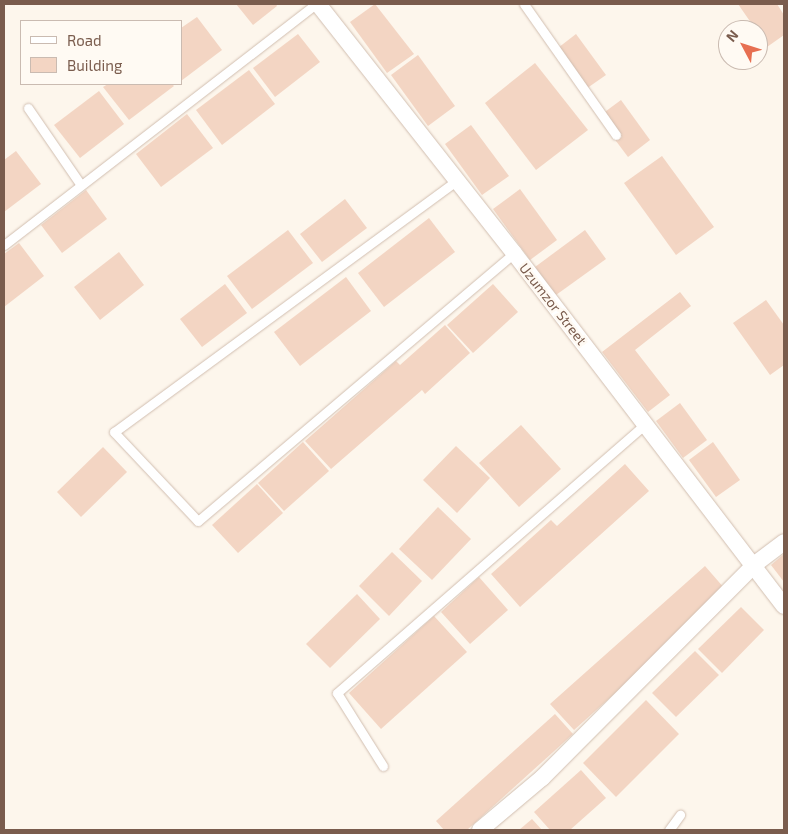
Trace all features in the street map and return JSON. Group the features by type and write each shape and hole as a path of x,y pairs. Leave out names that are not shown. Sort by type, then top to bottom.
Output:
{"street":[{"name":"Uzumzor Street","path":"317,4 755,564 784,606"},
{"path":"480,830 542,778 755,564 784,542"}],"lane":[{"path":"4,245 317,4"},
{"path":"524,4 616,135"},
{"path":"28,108 81,185"},
{"path":"456,181 114,432 198,521 514,254"},
{"path":"383,766 337,693 646,424"},
{"path":"669,830 680,815"}],"building":[{"path":"236,4 276,4 277,6 253,25"},
{"path":"375,4 414,54 387,73 350,22"},
{"path":"738,4 777,4 784,15 784,35 768,46 768,20 749,20"},
{"path":"197,17 222,50 182,80 182,27"},
{"path":"298,34 320,62 275,97 253,68"},
{"path":"576,34 606,75 583,91 554,51"},
{"path":"418,55 455,106 428,126 391,75"},
{"path":"535,63 588,130 536,170 485,103"},
{"path":"249,70 275,104 222,145 196,110"},
{"path":"106,85 174,86 129,120 103,87"},
{"path":"99,91 124,124 80,158 54,125"},
{"path":"621,100 650,140 628,157 598,117"},
{"path":"187,114 213,148 161,187 136,154"},
{"path":"471,125 509,176 482,195 445,144"},
{"path":"16,151 41,184 4,212 4,160"},
{"path":"662,156 714,227 676,255 624,183"},
{"path":"520,189 557,240 530,260 493,209"},
{"path":"86,190 107,219 62,253 41,225"},
{"path":"345,199 367,228 322,262 300,234"},
{"path":"429,218 455,252 384,307 358,273"},
{"path":"288,230 313,263 252,309 227,276"},
{"path":"585,230 606,259 556,295 535,267"},
{"path":"19,243 44,276 4,307 4,254"},
{"path":"119,252 144,285 100,320 74,287"},
{"path":"346,277 371,311 300,366 274,332"},
{"path":"225,284 247,313 202,347 180,319"},
{"path":"493,284 518,312 473,353 447,325"},
{"path":"680,292 691,306 635,350 670,395 648,412 602,352"},
{"path":"766,300 784,325 784,365 770,375 733,323"},
{"path":"445,325 470,353 425,394 422,390 331,469 305,441 396,361 400,365"},
{"path":"680,403 707,440 683,458 656,421"},
{"path":"521,425 561,469 519,507 479,463"},
{"path":"303,442 329,471 284,511 258,483"},
{"path":"713,442 740,480 716,497 689,460"},
{"path":"456,446 490,478 457,513 423,480"},
{"path":"103,447 127,472 81,517 57,492"},
{"path":"625,464 649,491 520,607 491,574 551,520 557,526"},
{"path":"257,484 283,513 238,553 212,525"},
{"path":"438,507 471,539 432,580 399,549"},
{"path":"392,552 422,581 389,616 359,586"},
{"path":"784,554 784,582 771,565"},
{"path":"705,566 725,589 659,649 661,652 574,730 550,704"},
{"path":"479,577 508,610 470,644 441,612"},
{"path":"357,594 380,619 330,668 306,644"},
{"path":"741,607 764,630 722,673 698,649"},
{"path":"434,616 467,652 381,729 349,693"},
{"path":"695,651 719,675 676,717 652,693"},
{"path":"646,700 679,734 616,797 583,763"},
{"path":"555,714 573,734 467,830 444,830 436,821"},
{"path":"581,770 606,798 570,830 550,830 534,812"},
{"path":"532,819 542,830 519,830"}]}
